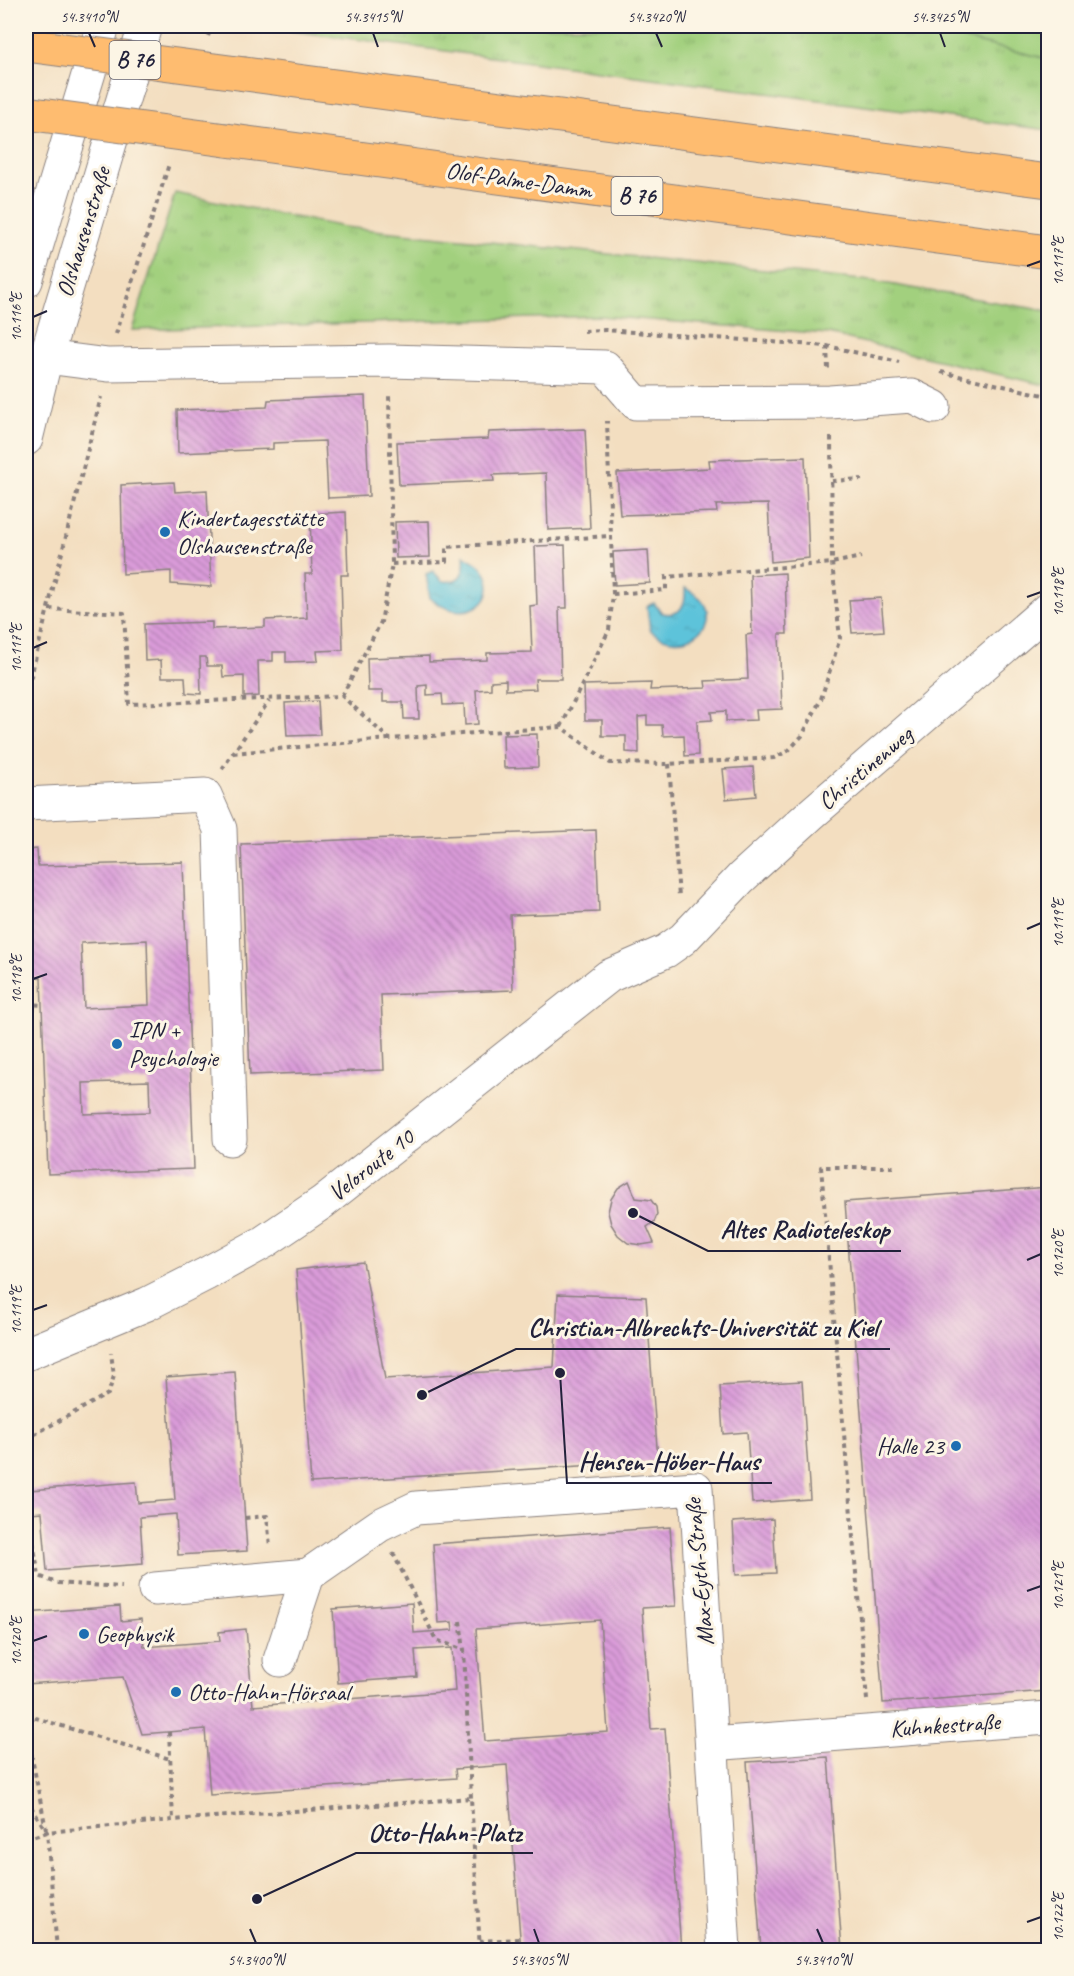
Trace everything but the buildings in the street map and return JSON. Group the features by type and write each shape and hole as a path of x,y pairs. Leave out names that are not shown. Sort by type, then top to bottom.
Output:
{"highway":[{"name":"B 76","path":"26,45 1048,181"},
{"name":"Olof-Palme-Damm","path":"26,113 1048,252"}],"street":[{"name":"Olshausenstraße","path":"26,281 103,26"},
{"name":"Olshausenstraße","path":"26,439 46,357 145,26"},
{"path":"46,357 108,365 389,361 605,367 636,403 830,402 912,396 934,407"},
{"name":"Christinenweg","path":"692,930 741,878 810,814 1048,609"},
{"path":"26,804 206,795 220,829 230,1139"},
{"name":"Veloroute 10","path":"26,1354 103,1323 206,1274 264,1242 369,1167 609,976 645,957 666,951 692,930"},
{"name":"Max-Eyth-Straße","path":"155,1589 308,1575 380,1525 416,1508 696,1488 724,1950"},
{"path":"280,1660 308,1575"},
{"name":"Kuhnkestraße","path":"712,1744 1048,1718"}],"path":[{"path":"561,727 609,630 613,594 605,330"},
{"path":"233,753 388,738 561,727 610,763 669,764 774,758 788,751 802,736 821,699 840,638 832,563 832,480 827,346"},
{"path":"342,696 381,622 392,564 389,361"},
{"path":"832,480 862,479"},
{"path":"392,564 446,562 446,547 610,536"},
{"path":"613,594 666,590 666,577 832,563 861,557"},
{"path":"49,609 124,613 129,704 342,696 388,738"},
{"path":"206,795 269,700"},
{"path":"669,764 677,888 692,930"},
{"path":"26,1004 42,1005"},
{"path":"26,1055 34,1005"},
{"path":"856,1733 820,1167 894,1167"},
{"path":"26,1439 108,1394 114,1376 103,1323"},
{"path":"26,1480 28,1514 39,1576 56,1583 155,1589"},
{"path":"245,1518 267,1516 273,1578"},
{"path":"380,1525 421,1614 436,1640 464,1650"},
{"path":"460,1621 464,1650 480,1950"},
{"path":"26,1715 170,1760"},
{"path":"26,1728 47,1832 57,1950"},
{"path":"170,1732 173,1820"},
{"path":"26,1839 47,1832 173,1820 471,1798"},
{"path":"26,1799 47,1832"},
{"path":"479,1941 520,1939"}],"green space":[{"path":"255,26 1048,26 1048,130"},
{"path":"909,26 1048,26 1048,59"},
{"path":"175,193 344,227 871,281 1048,311 1048,386 828,334 599,316 132,330"}],"water":[{"path":"464,555 480,566 487,577 489,588 486,597 479,605 470,610 458,611 444,607 430,598 426,574 433,571 442,581 458,579 464,567"},
{"path":"685,588 701,599 706,609 707,618 703,627 686,639 675,640 663,638 650,630 647,606 654,603 662,613 674,613 683,604"}],"place":[{"name":"Kindertagesstätte Olshausenstraße","path":"165,532"},
{"name":"IPN + Psychologie","path":"117,1044"},
{"name":"Altes Radioteleskop","path":"633,1213"},
{"name":"Hensen-Höber-Haus","path":"560,1373"},
{"name":"Christian-Albrechts-Universität zu Kiel","path":"422,1395"},
{"name":"Halle 23","path":"956,1446"},
{"name":"Geophysik","path":"84,1634"},
{"name":"Otto-Hahn-Hörsaal","path":"176,1692"},
{"name":"Otto-Hahn-Platz","path":"257,1899"}]}
